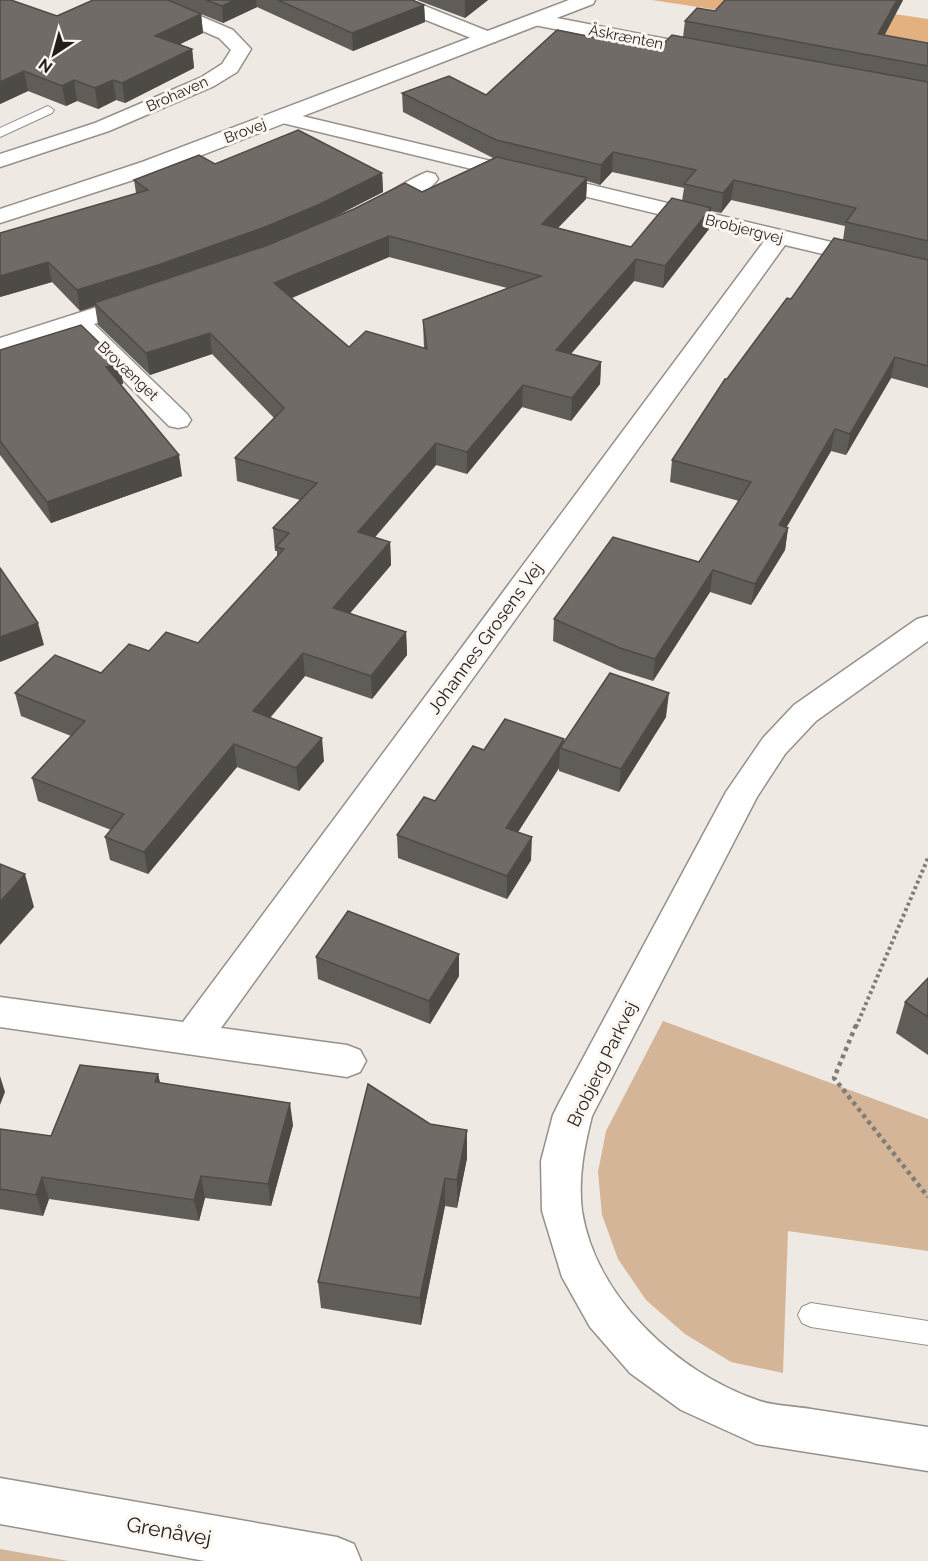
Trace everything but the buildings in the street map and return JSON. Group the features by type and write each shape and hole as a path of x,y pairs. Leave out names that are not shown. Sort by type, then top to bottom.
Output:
{"street":[{"name":"Brohaven","path":"0,161 102,127 207,82 230,68 241,49 226,34 147,0"},
{"path":"393,0 488,39"},
{"name":"Brovej","path":"0,216 150,167 586,0"},
{"name":"Åskrænten","path":"536,20 732,57"},
{"name":"Brobjergvej","path":"281,117 928,272"},
{"path":"355,219 404,195 427,179"},
{"name":"Johannes Grosens Vej","path":"192,1039 779,237"},
{"name":"Brovænget","path":"0,346 163,293"},
{"name":"Brovænget","path":"78,322 178,420"},
{"name":"Brobjerg Parkvej","path":"928,626 806,713 774,746 743,792 573,1115 561,1161 562,1212 577,1263 605,1313 645,1358 697,1395 756,1422 928,1449"},
{"path":"0,1012 347,1061"},
{"name":"Grenåvej","path":"0,1501 337,1561"}],"lane":[{"path":"0,133 48,110"},
{"path":"811,1315 928,1333"}],"path":[{"path":"928,858 834,1078 928,1197"}],"shaded area":[{"path":"652,0 800,0 928,19 928,42"},
{"path":"663,1021 928,1119 928,1251 788,1231 783,1373 731,1362 685,1334 646,1300 618,1259 602,1215 598,1172 606,1131"},
{"path":"0,1549 69,1561 0,1561"}]}
